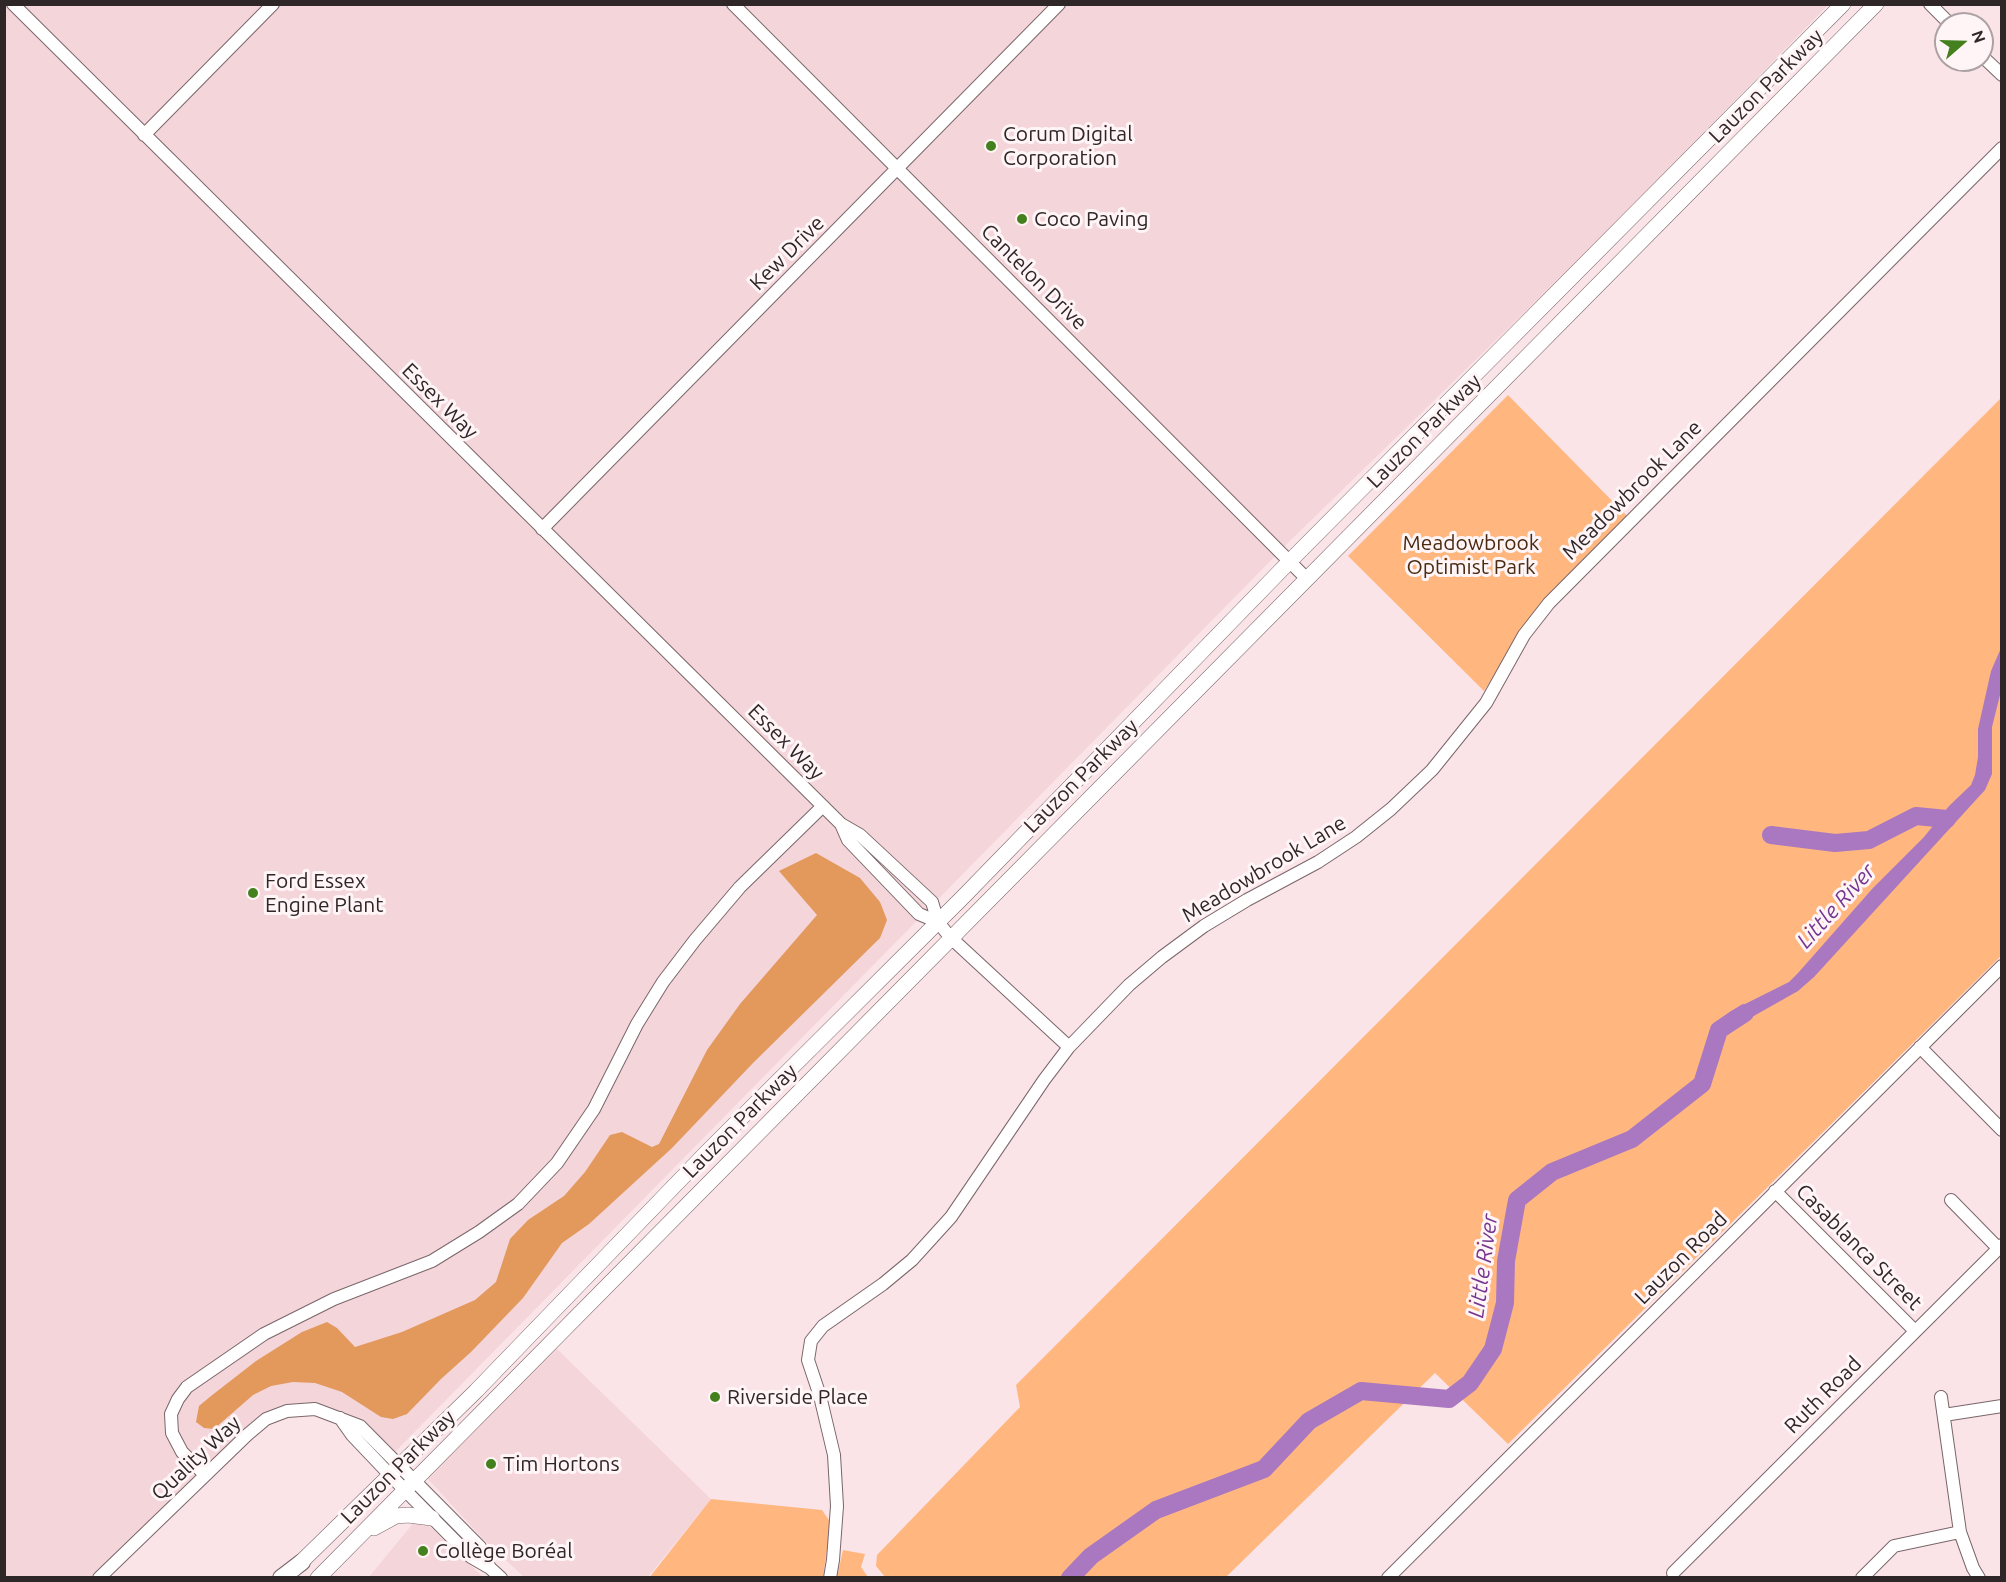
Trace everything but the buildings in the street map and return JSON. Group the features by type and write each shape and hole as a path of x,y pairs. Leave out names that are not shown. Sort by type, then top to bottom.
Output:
{"highway":[{"path":"281,1578 302,1562"}],"main road":[{"name":"Lauzon Parkway","path":"285,1578 476,1391 707,1152 938,922 1290,561 1843,4"},
{"name":"Lauzon Parkway","path":"318,1578 1876,4"},
{"path":"358,1537 396,1516 432,1518"}],"street":[{"name":"Essex Way","path":"13,4 841,824 860,835 932,902 938,922 950,937 1069,1047"},
{"path":"144,135 273,4"},
{"name":"Cantelon Drive","path":"733,4 1307,579"},
{"name":"Kew Drive","path":"542,529 1059,4"},
{"name":"Meadowbrook Lane","path":"830,1578 837,1506 834,1455 820,1396 808,1360 811,1341 823,1326 883,1284 912,1260 951,1217 1069,1047 1123,990 1162,957 1213,921 1318,862 1356,837 1391,809 1432,770 1486,703 1524,635 1549,603 2001,148"},
{"path":"205,1475 182,1452 172,1433 171,1414 187,1387 264,1334 334,1299 387,1277 432,1262 518,1204 557,1163 594,1109 637,1024 663,982 695,940 740,888 823,806"},
{"name":"Essex Way","path":"841,824 848,840 915,911 938,922"},
{"name":"Lauzon Road","path":"1388,1578 2001,966"},
{"path":"1920,1047 2001,1130"},
{"name":"Casablanca Street","path":"1775,1191 1915,1331"},
{"path":"1951,1200 2000,1246"},
{"name":"Ruth Road","path":"1673,1573 2000,1246"},
{"path":"1941,1397 1960,1532 1979,1578"},
{"path":"1944,1415 2001,1406"},
{"name":"Quality Way","path":"99,1578 247,1435 266,1419 287,1411 315,1409 360,1426 394,1471 409,1486"},
{"path":"409,1486 432,1518 471,1557 490,1568 501,1578"},
{"path":"409,1486 480,1547 490,1568"},
{"path":"1862,1578 1894,1546 1960,1532"}],"shaded area":[{"path":"5,5 1828,5 1617,222 1291,540 390,1457 360,1426 315,1409 266,1420 99,1577 5,1578"},
{"path":"2001,648 2001,691 1992,727 1992,774 1985,790 1814,977 1798,991 1729,1030 1720,1019 1731,1011 1789,982 1873,888 1971,785 1978,757 1978,729 1991,671"},
{"path":"816,853 860,878 880,902 887,920 880,938 753,1063 672,1148 589,1224 562,1243 523,1298 407,1414 393,1419 381,1417 342,1392 315,1383 293,1382 271,1386 253,1395 214,1429 204,1428 196,1422 199,1406 256,1361 302,1332 327,1322 337,1328 355,1347 402,1332 475,1300 496,1282 510,1239 528,1220 564,1196 585,1172 610,1135 622,1132 652,1147 659,1144 707,1050 740,1004 817,915 779,871"},
{"path":"555,1347 711,1499 648,1577 524,1577 484,1540 427,1478"},
{"name":"Collège Boréal","path":"415,1521 428,1525 483,1577 368,1578"}],"green space":[{"name":"Meadowbrook Optimist Park","path":"1508,395 1628,517 1523,629 1484,691 1348,556"},
{"path":"2001,398 2001,956 1508,1444 1435,1373 1226,1577 886,1578 876,1566 877,1555 1020,1407 1016,1385"},
{"path":"711,1499 822,1510 831,1523 823,1577 649,1578"},
{"path":"843,1550 865,1554 861,1567 868,1577 837,1577"}],"waterway":[{"name":"Little River","path":"1771,835 1835,843 1869,840 1916,816 1947,819"},
{"name":"Little River","path":"1070,1578 1091,1556 1156,1510 1264,1469 1309,1421 1361,1391 1449,1399 1470,1383 1493,1349 1505,1303 1506,1261 1517,1200 1552,1172 1632,1139 1702,1084 1719,1030 1745,1013"}],"place":[{"name":"Corum Digital Corporation","path":"991,146"},
{"name":"Coco Paving","path":"1022,219"},
{"name":"Ford Essex Engine Plant","path":"253,893"},
{"name":"Riverside Place","path":"715,1397"},
{"name":"Tim Hortons","path":"491,1464"},
{"name":"Collège Boréal","path":"423,1551"}]}
